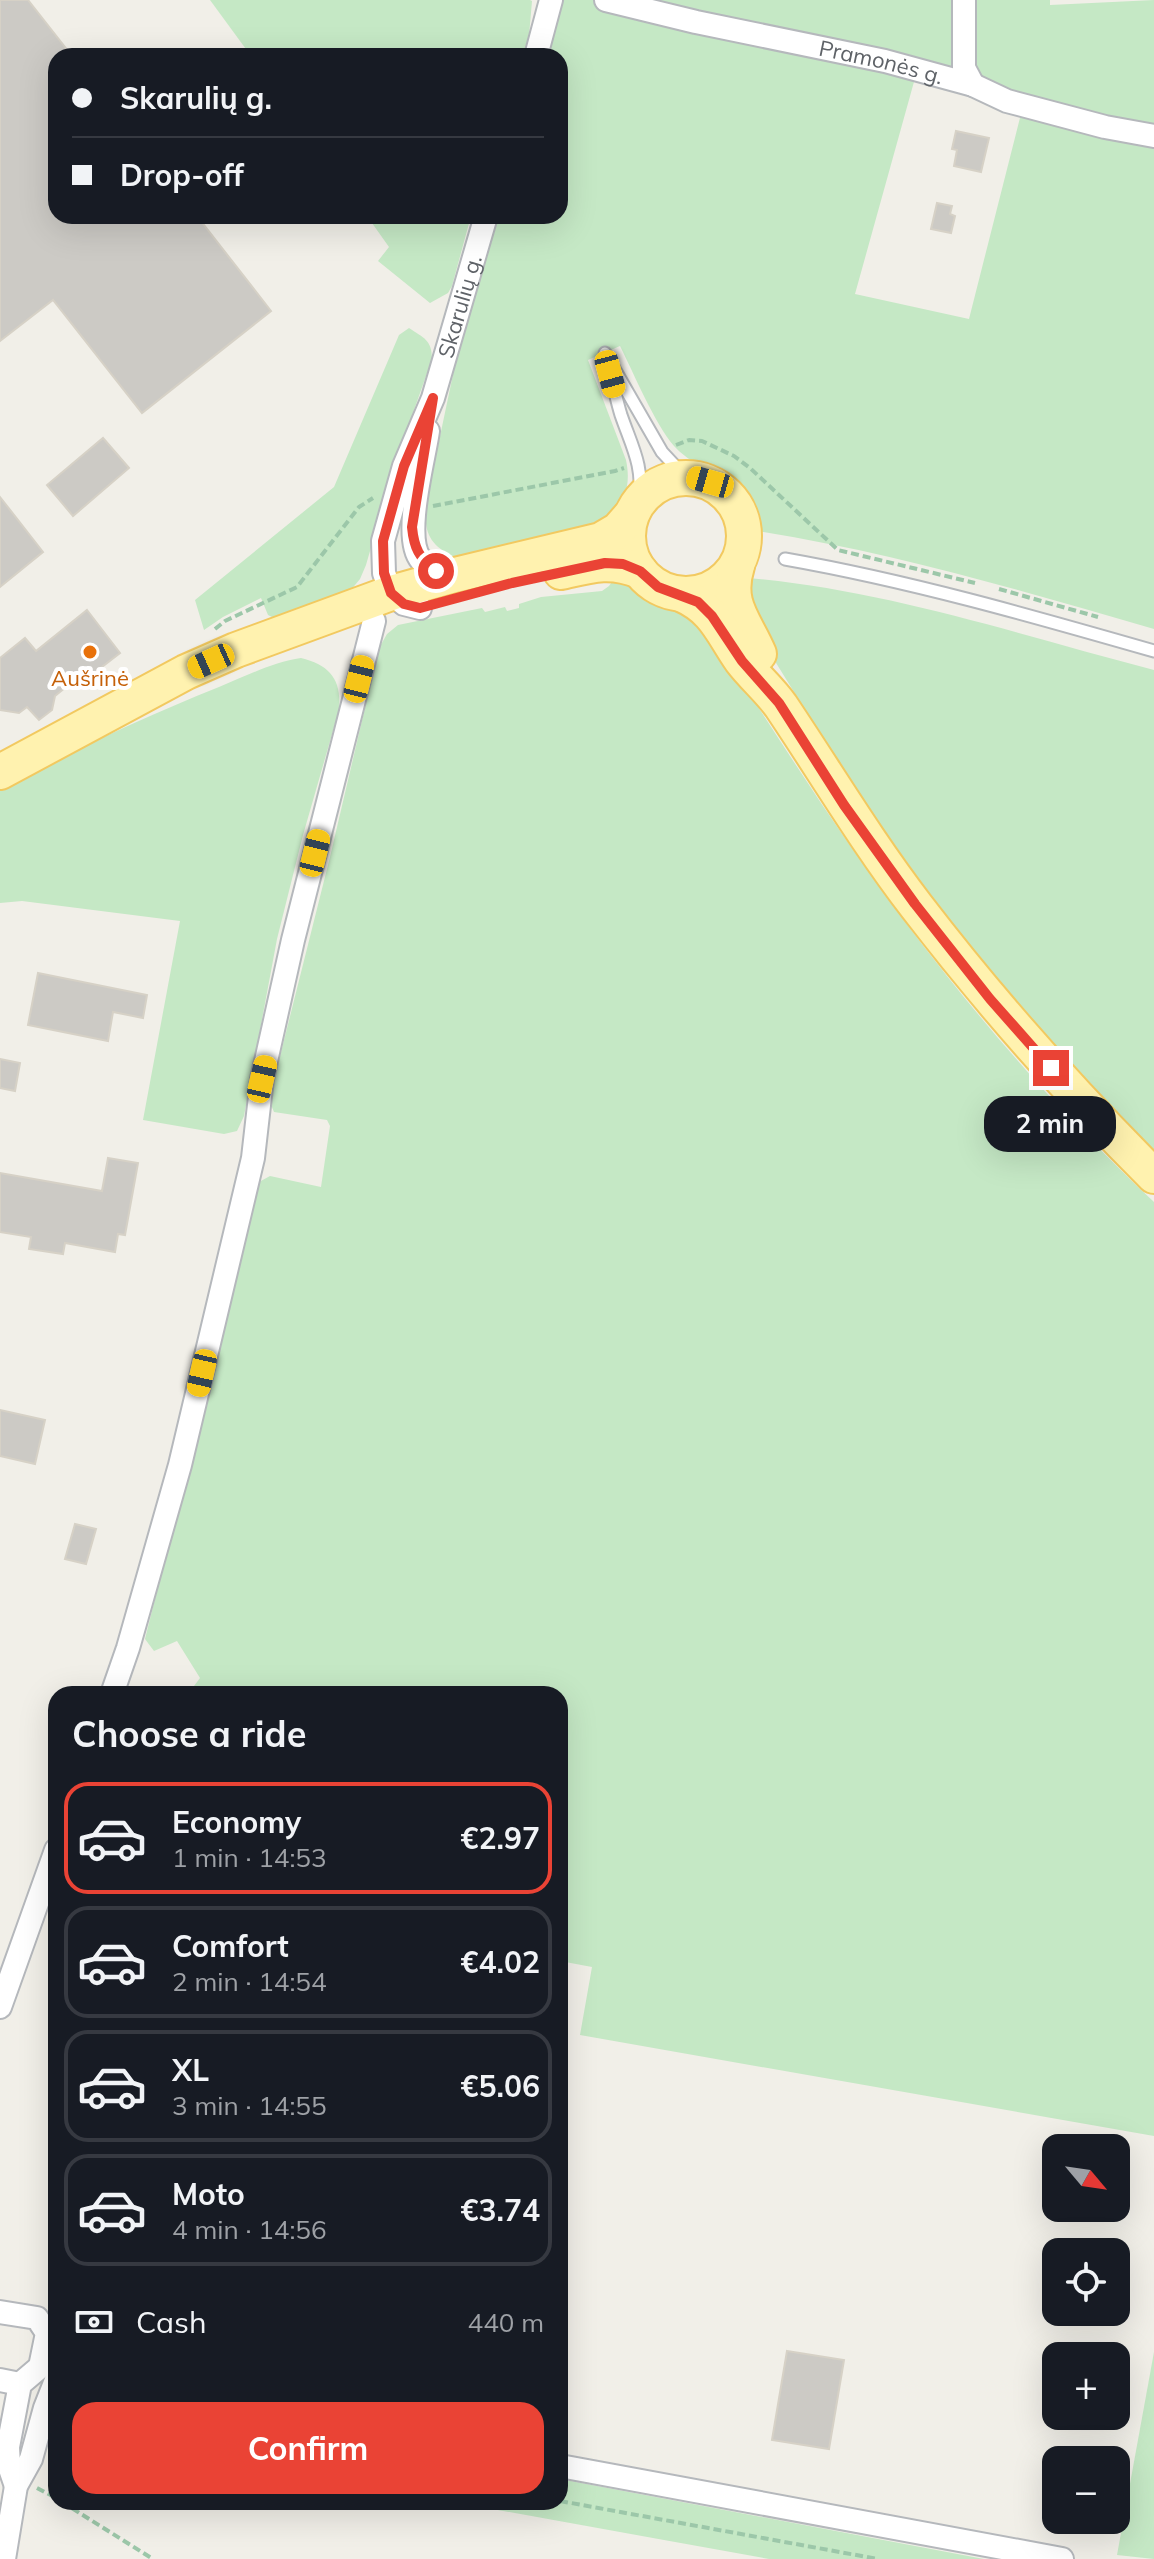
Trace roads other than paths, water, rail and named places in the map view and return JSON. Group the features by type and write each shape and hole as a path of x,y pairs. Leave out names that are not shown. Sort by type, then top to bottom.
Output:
{"main road":[{"path":"0,772 90,726 395,607 455,575 601,540 618,530 650,490 663,482 679,478 710,482 724,491 739,511 745,534 743,551 731,584 734,602 779,703"},
{"path":"636,508 628,529 628,544 640,571"},
{"path":"395,607 605,563 623,564 640,571 658,587 698,602 712,616 742,661 779,703 853,818 952,952 1061,1080 1154,1176"},
{"path":"681,594 713,588 737,566"}],"street":[{"path":"538,48 551,0"},
{"name":"Pramonės g.","path":"606,0 885,61 973,85 1007,101 1105,127 1154,136"},
{"path":"964,0 964,68 973,85"},
{"name":"Skarulių g.","path":"395,607 384,573 383,541 404,466 433,398 484,224"},
{"name":"Skarulių g.","path":"433,398 412,527 413,545 421,559 436,571 455,575"},
{"path":"115,1686 180,1465 253,1158 262,1079 293,940 395,607"},
{"path":"0,2007 48,1872"},
{"path":"0,2312 37,2318 47,2333 48,2343"},
{"path":"16,2486 9,2466 10,2382 48,2373"},
{"path":"4,2559 16,2486 31,2459 48,2390"},
{"path":"568,2467 1062,2559"}],"lane":[{"path":"636,508 642,481 639,462 622,416 605,353 662,452 676,467 694,478"},
{"path":"785,559 956,596 1154,651"}],"place":[{"name":"Aušrinė","path":"90,652"}]}
